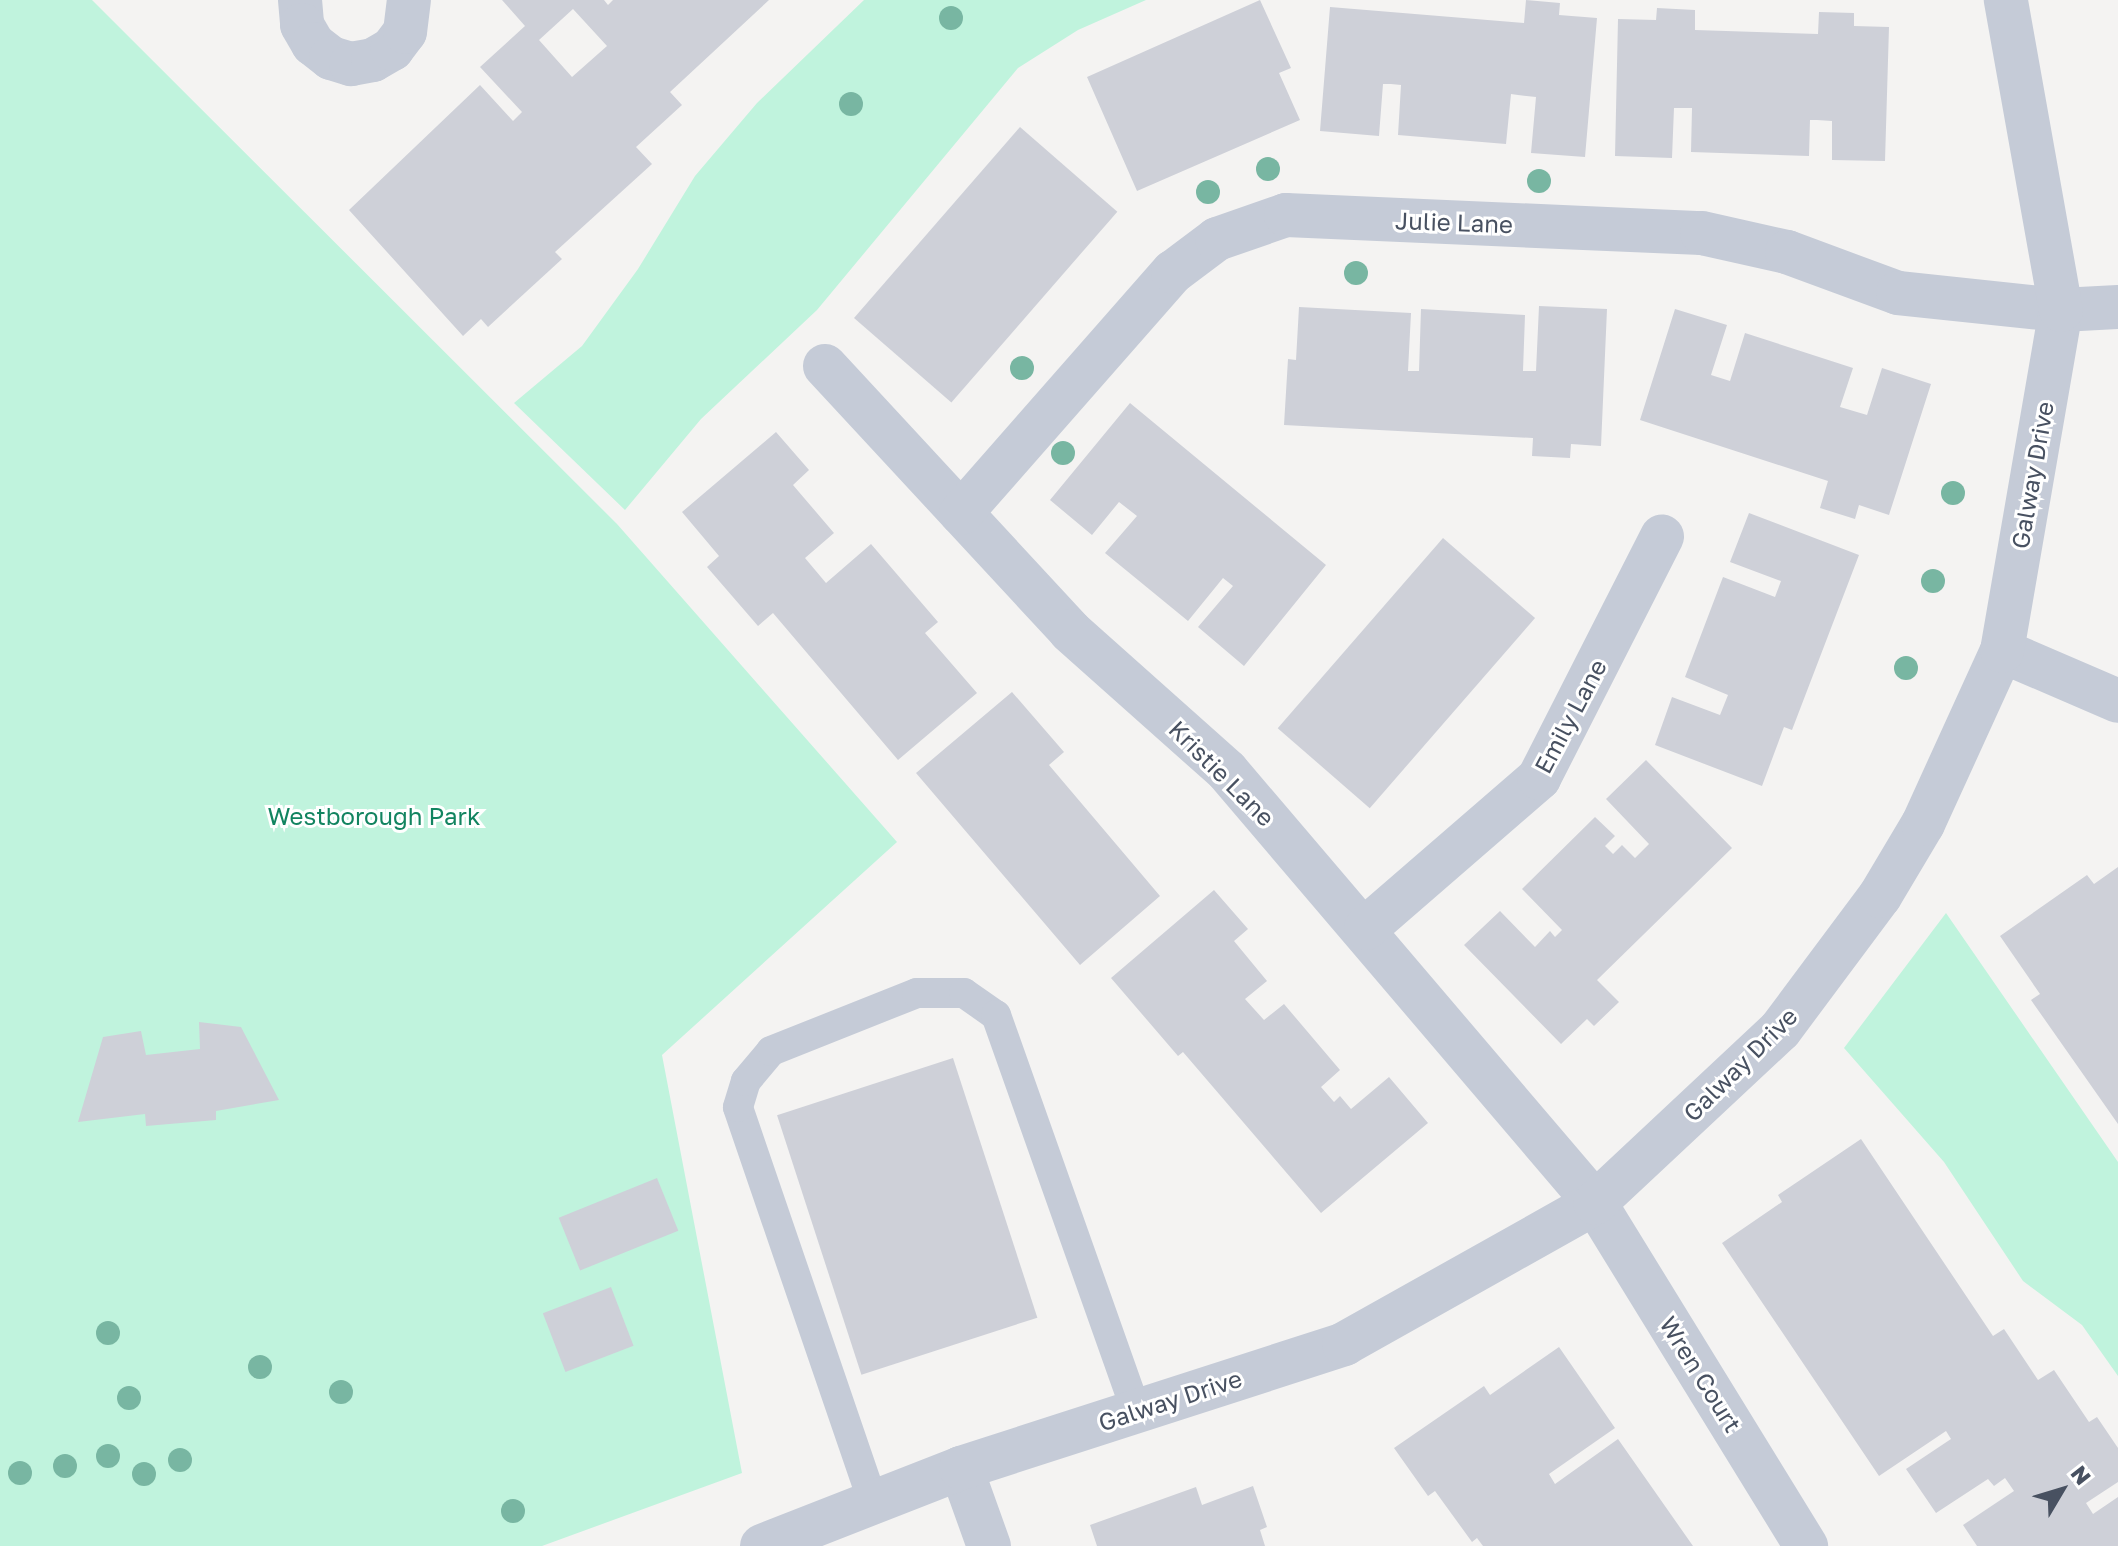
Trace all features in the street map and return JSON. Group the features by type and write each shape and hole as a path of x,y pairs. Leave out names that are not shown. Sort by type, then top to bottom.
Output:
{"street":[{"path":"300,0 302,25 313,44 331,58 351,64 373,60 392,49 405,32 409,0"},
{"name":"Galway Drive","path":"762,1546 961,1468 1344,1344 1595,1203 1780,1030 1855,930 1923,824 2002,651 2061,310 2006,0"},
{"name":"Julie Lane","path":"961,513 1173,272 1217,239 1286,215 1702,233 1787,252 1898,293 2061,310 2118,307"},
{"name":"Kristie Lane","path":"825,366 1070,631 1227,771 1366,928 1595,1203"},
{"name":"Emily Lane","path":"1366,928 1539,778 1662,537"},
{"path":"2002,651 2118,701"},
{"name":"Wren Court","path":"1595,1203 1806,1546"},
{"path":"961,1468 989,1546"}],"lane":[{"path":"873,1502 738,1107 746,1081 771,1051 917,993 964,993 996,1015 1136,1410"}],"green space":[{"name":"Westborough Park","path":"0,0 92,0 617,524 897,842 662,1055 742,1473 542,1546 0,1546"},
{"path":"864,0 1146,0 1078,30 1018,68 817,310 701,419 625,510 514,403 582,346 638,269 695,176 757,103"},
{"path":"1946,913 2118,1162 2118,1376 2082,1325 2023,1281 1944,1162 1844,1048"}],"building":[{"path":"502,0 604,0 608,5 613,0 769,0 670,92 682,105 636,147 652,164 555,252 562,259 488,327 481,319 463,336 349,210 480,85 513,121 522,112 480,67 525,26","holes":["573,9 607,46 572,77 539,40"]},
{"path":"1260,0 1291,68 1279,73 1300,120 1137,191 1087,77"},
{"path":"1526,0 1560,3 1559,15 1597,18 1585,157 1531,153 1536,97 1511,94 1506,144 1398,135 1401,85 1391,84 1383,84 1379,136 1320,131 1330,7 1524,23"},
{"path":"1657,8 1695,10 1695,30 1818,34 1819,12 1854,13 1854,26 1889,27 1885,161 1832,160 1832,121 1817,120 1810,120 1809,156 1691,152 1692,108 1674,108 1672,158 1615,156 1618,19 1656,20"},
{"path":"1020,127 1117,212 951,403 854,318"},
{"path":"1539,306 1607,309 1601,446 1571,444 1570,458 1532,456 1533,438 1284,425 1288,359 1296,360 1299,307 1411,313 1408,371 1419,371 1421,309 1525,315 1523,371 1536,371"},
{"path":"1675,309 1727,325 1711,375 1730,381 1745,333 1853,368 1840,407 1867,415 1882,368 1931,384 1889,515 1859,505 1855,519 1820,508 1828,481 1640,420"},
{"path":"1130,403 1326,565 1244,666 1198,627 1233,586 1223,578 1188,621 1105,553 1137,516 1119,502 1092,535 1050,500"},
{"path":"776,432 809,470 793,485 834,533 805,558 826,583 871,544 938,622 925,633 977,693 898,760 773,613 758,626 707,567 719,556 682,512"},
{"path":"1749,513 1859,555 1792,730 1784,727 1762,786 1655,745 1672,697 1720,715 1728,695 1685,677 1723,577 1775,597 1781,581 1730,562"},
{"path":"1443,538 1535,618 1370,808 1278,728"},
{"path":"1012,692 1064,752 1049,765 1160,896 1080,965 916,773"},
{"path":"1646,760 1732,848 1597,980 1619,1002 1594,1026 1587,1019 1561,1044 1464,945 1500,911 1535,947 1550,931 1555,937 1562,930 1522,889 1595,817 1615,836 1605,846 1613,854 1622,845 1635,858 1649,844 1606,799"},
{"path":"2118,867 2118,1124 2031,1000 2040,994 2000,936 2087,875 2094,884"},
{"path":"1214,890 1248,929 1234,941 1267,981 1245,999 1264,1020 1284,1004 1340,1070 1321,1087 1334,1102 1340,1096 1351,1109 1389,1077 1428,1123 1321,1213 1183,1052 1178,1056 1111,978"},
{"path":"199,1022 241,1027 279,1100 216,1111 216,1120 146,1126 145,1114 78,1122 103,1037 141,1031 146,1055 200,1049"},
{"path":"953,1058 1037,1318 861,1375 777,1115"},
{"path":"1861,1139 1993,1336 2004,1329 2038,1380 2054,1370 2089,1422 2097,1417 2118,1448 2118,1482 2086,1503 2093,1514 2118,1497 2118,1546 1977,1546 1963,1525 2014,1491 2005,1478 1994,1486 1988,1479 1936,1513 1906,1469 1951,1439 1946,1431 1879,1476 1722,1243 1782,1202 1778,1195"},
{"path":"657,1178 678,1231 580,1271 559,1218"},
{"path":"611,1287 634,1346 565,1372 543,1313"},
{"path":"1559,1347 1615,1428 1549,1474 1555,1484 1618,1439 1693,1546 1483,1546 1477,1538 1472,1542 1435,1491 1428,1496 1394,1448 1484,1386 1490,1395"},
{"path":"1253,1486 1267,1527 1260,1530 1265,1546 1097,1546 1090,1525 1196,1487 1202,1505"}]}
